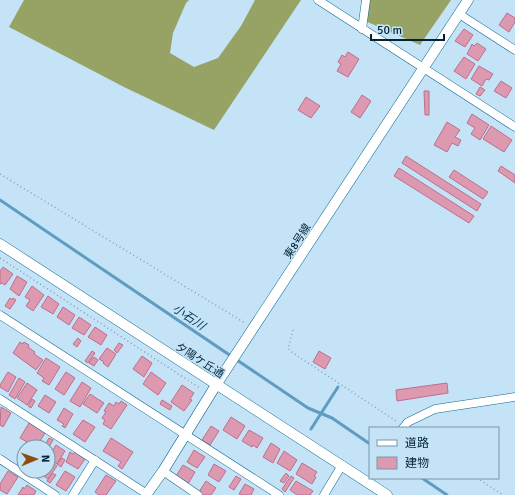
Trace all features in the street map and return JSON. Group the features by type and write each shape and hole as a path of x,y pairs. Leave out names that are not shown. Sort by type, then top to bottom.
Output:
{"street":[{"path":"318,0 515,127"},
{"path":"362,29 366,0"},
{"name":"東8号線","path":"146,495 163,471 216,385 468,0"},
{"path":"459,14 515,50"},
{"name":"夕陽ケ丘通","path":"0,244 342,466 368,480 387,495"},
{"path":"0,315 279,495"},
{"path":"404,427 408,422 435,409 515,397"},
{"path":"0,399 95,460 146,495"},
{"path":"0,459 55,495"},
{"path":"73,495 95,460"},
{"path":"324,495 342,466"},
{"path":"163,471 198,495"}],"path":[{"path":"0,174 252,332"},
{"path":"0,258 200,388 206,378"},
{"path":"293,330 288,344 290,351 404,427"},
{"path":"479,479 503,495"}],"green space":[{"path":"24,0 189,0 186,3 173,33 170,53 194,67 218,58 241,26 255,0 301,0 214,130 124,87 9,27"},
{"path":"366,0 451,0 420,45 363,20"}],"building":[{"path":"507,13 515,18 515,22 509,32 499,25"},
{"path":"464,29 473,35 465,47 455,41"},
{"path":"477,43 486,49 478,61 467,54 472,44 474,46"},
{"path":"348,52 359,59 348,77 337,71 341,64 338,62 342,55 345,57"},
{"path":"464,57 475,64 466,79 454,71"},
{"path":"479,66 493,74 489,80 486,79 482,86 471,79"},
{"path":"501,81 512,88 506,98 494,91"},
{"path":"480,87 485,90 480,96 476,94"},
{"path":"424,91 429,91 429,115 425,115"},
{"path":"362,95 371,101 360,118 351,112"},
{"path":"306,97 320,106 311,118 298,110"},
{"path":"472,114 489,125 480,140 471,134 475,128 467,123"},
{"path":"447,122 460,130 455,137 461,140 458,146 452,143 447,152 434,145"},
{"path":"491,126 512,140 504,152 483,139"},
{"path":"406,156 481,204 477,211 402,163"},
{"path":"501,166 515,175 515,183 498,171"},
{"path":"399,168 474,216 469,223 394,176"},
{"path":"454,170 488,192 483,199 449,177"},
{"path":"3,267 13,274 5,285 2,283 0,284 0,271"},
{"path":"17,276 27,282 19,296 10,289"},
{"path":"32,286 44,295 33,311 26,306 30,300 25,297"},
{"path":"48,296 59,304 53,314 41,307"},
{"path":"10,298 12,300 13,298 16,300 10,309 5,306"},
{"path":"63,307 75,315 69,325 57,317"},
{"path":"79,317 91,325 84,335 72,328"},
{"path":"95,327 107,335 101,345 88,337"},
{"path":"78,338 81,341 77,347 73,344"},
{"path":"20,342 23,344 24,342 29,345 28,347 35,352 34,354 43,360 36,370 13,353"},
{"path":"119,343 123,345 117,353 114,350"},
{"path":"107,348 116,354 108,367 99,359"},
{"path":"92,351 95,353 88,363 85,361"},
{"path":"319,351 331,358 325,369 313,362"},
{"path":"142,356 152,363 144,377 133,369"},
{"path":"94,357 98,360 94,366 89,363"},
{"path":"46,358 60,367 49,385 42,381 44,378 37,373"},
{"path":"8,372 16,377 8,392 0,387 0,385"},
{"path":"66,372 75,378 64,395 55,389"},
{"path":"151,372 166,383 158,395 143,384"},
{"path":"19,378 25,382 15,399 9,395"},
{"path":"82,382 91,388 80,407 70,401"},
{"path":"27,383 37,390 27,405 17,398"},
{"path":"447,383 448,393 397,401 396,390"},
{"path":"182,385 194,393 190,399 192,400 184,411 171,402"},
{"path":"90,394 104,403 97,413 83,404"},
{"path":"45,395 56,402 49,413 38,406"},
{"path":"32,399 35,401 31,408 28,406"},
{"path":"162,400 172,406 170,410 160,404"},
{"path":"121,401 127,405 111,429 103,424 105,420 102,418 106,412 104,411 109,403 114,406 116,402 119,404"},
{"path":"1,407 11,413 3,427 0,425"},
{"path":"64,408 73,414 65,428 62,426 64,424 57,420"},
{"path":"231,417 245,426 237,439 223,430"},
{"path":"83,420 95,427 85,442 73,434"},
{"path":"29,423 45,433 41,439 20,438"},
{"path":"211,426 219,431 210,445 202,440"},
{"path":"249,430 263,438 257,448 253,445 252,447 242,441"},
{"path":"111,438 133,452 122,469 118,466 121,462 103,451"},
{"path":"271,443 280,449 273,463 263,457"},
{"path":"56,445 65,451 57,464 56,463"},
{"path":"194,450 205,457 197,468 187,462"},
{"path":"284,451 297,460 290,471 277,463"},
{"path":"70,452 73,454 75,452 85,459 78,469 66,462"},
{"path":"62,458 65,460 61,467 57,464"},
{"path":"302,463 317,472 314,476 316,477 312,484 296,474"},
{"path":"214,464 226,471 219,482 208,475"},
{"path":"183,465 195,472 188,484 176,476"},
{"path":"8,471 16,476 17,479 7,494 0,490 0,484"},
{"path":"65,471 75,477 66,491 56,485"},
{"path":"286,473 289,476 284,483 280,481"},
{"path":"106,475 116,481 106,495 99,495 95,492"},
{"path":"236,476 241,479 234,490 229,487"},
{"path":"291,476 294,478 285,492 282,489"},
{"path":"48,479 53,479 50,483 47,481"},
{"path":"206,481 216,488 211,495 203,495 199,492"},
{"path":"296,481 313,491 310,495 297,495 290,490"},
{"path":"245,484 254,489 251,495 239,494"},
{"path":"27,485 36,491 34,495 18,495 23,487 24,489"}],"waterway":[{"name":"小石川","path":"0,200 308,408 332,418 369,443"},
{"path":"311,429 338,387"},
{"name":"小石川","path":"423,479 447,495"}]}
